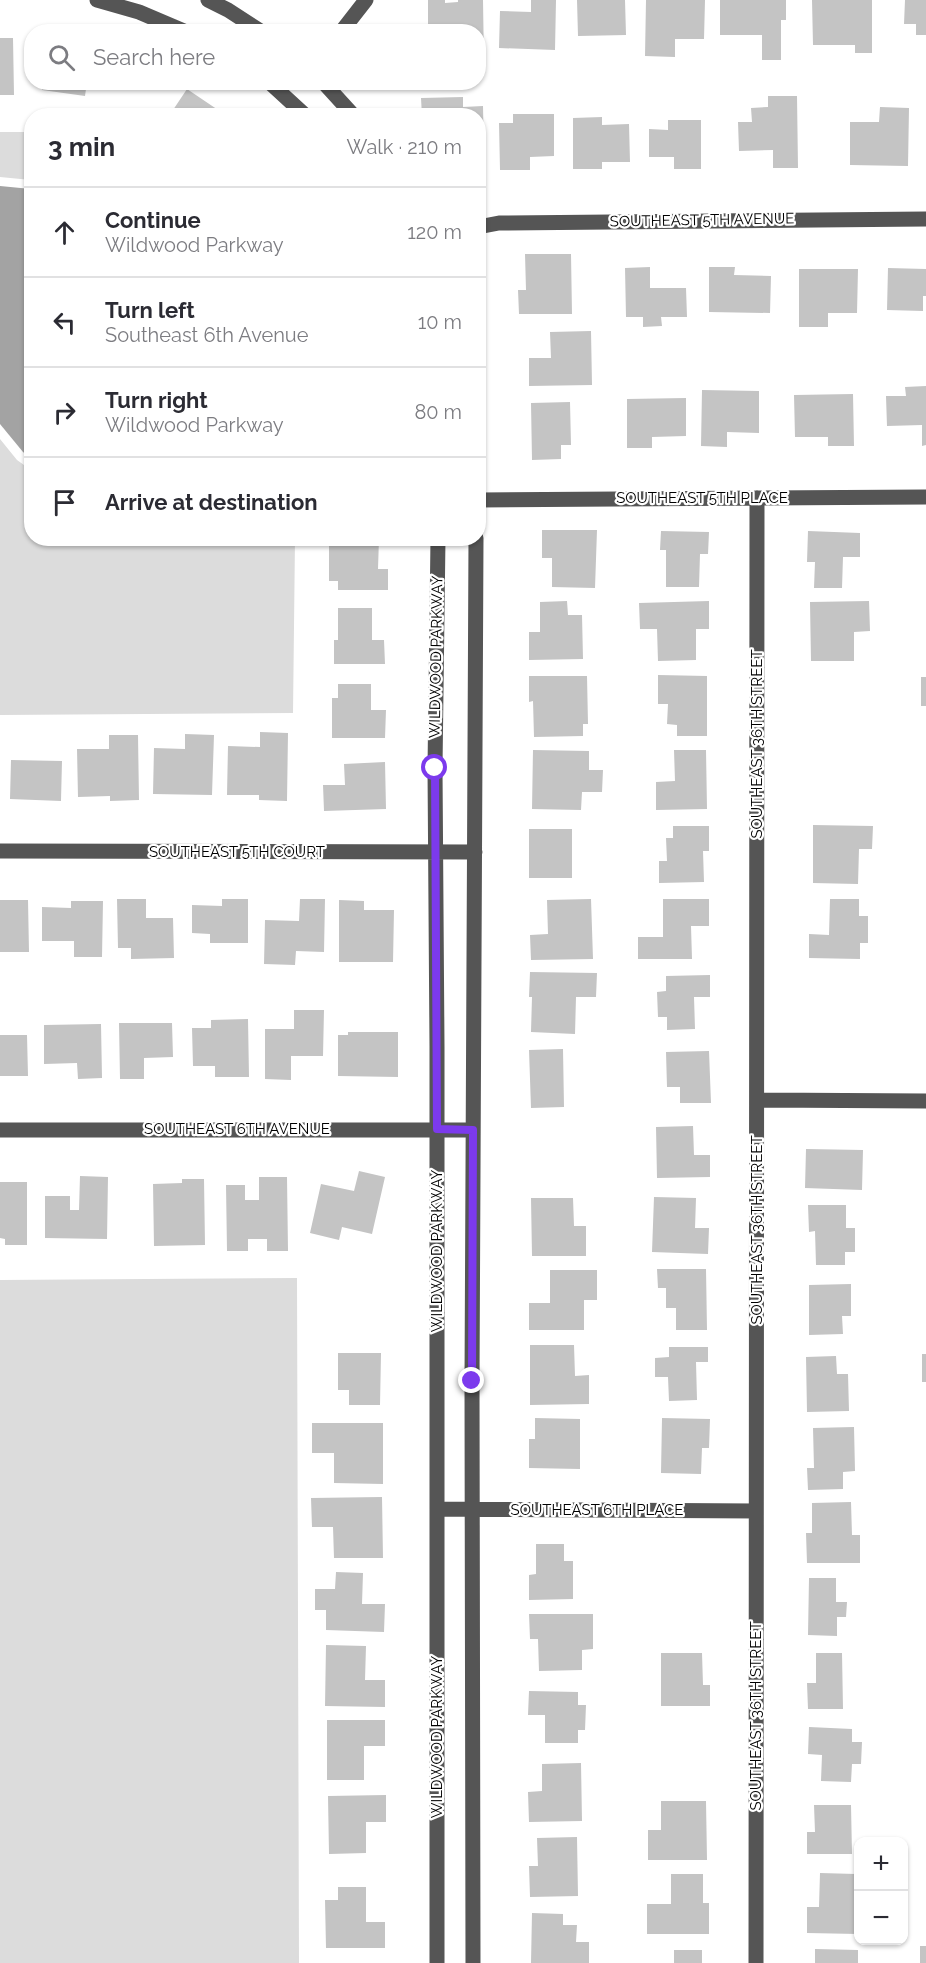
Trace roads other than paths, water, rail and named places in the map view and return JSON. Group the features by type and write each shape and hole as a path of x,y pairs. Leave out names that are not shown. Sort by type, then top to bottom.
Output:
{"street":[{"path":"97,0 139,12 168,24"},
{"path":"208,0 250,24"},
{"path":"347,24 366,0"},
{"path":"278,90 297,108"},
{"path":"330,90 347,108"},
{"name":"SOUTHEAST 5TH AVENUE","path":"486,225 499,223 926,219"},
{"name":"SOUTHEAST 5TH PLACE","path":"486,500 926,497"},
{"name":"SOUTHEAST 36TH STREET","path":"756,1963 757,498"},
{"name":"WILDWOOD PARKWAY","path":"437,1963 435,852 438,546"},
{"path":"473,1963 476,546"},
{"name":"SOUTHEAST 5TH COURT","path":"0,852 475,852"},
{"path":"757,1100 926,1101"},
{"name":"SOUTHEAST 6TH AVENUE","path":"0,1130 473,1130"},
{"name":"SOUTHEAST 6TH PLACE","path":"437,1509 756,1511"}]}
